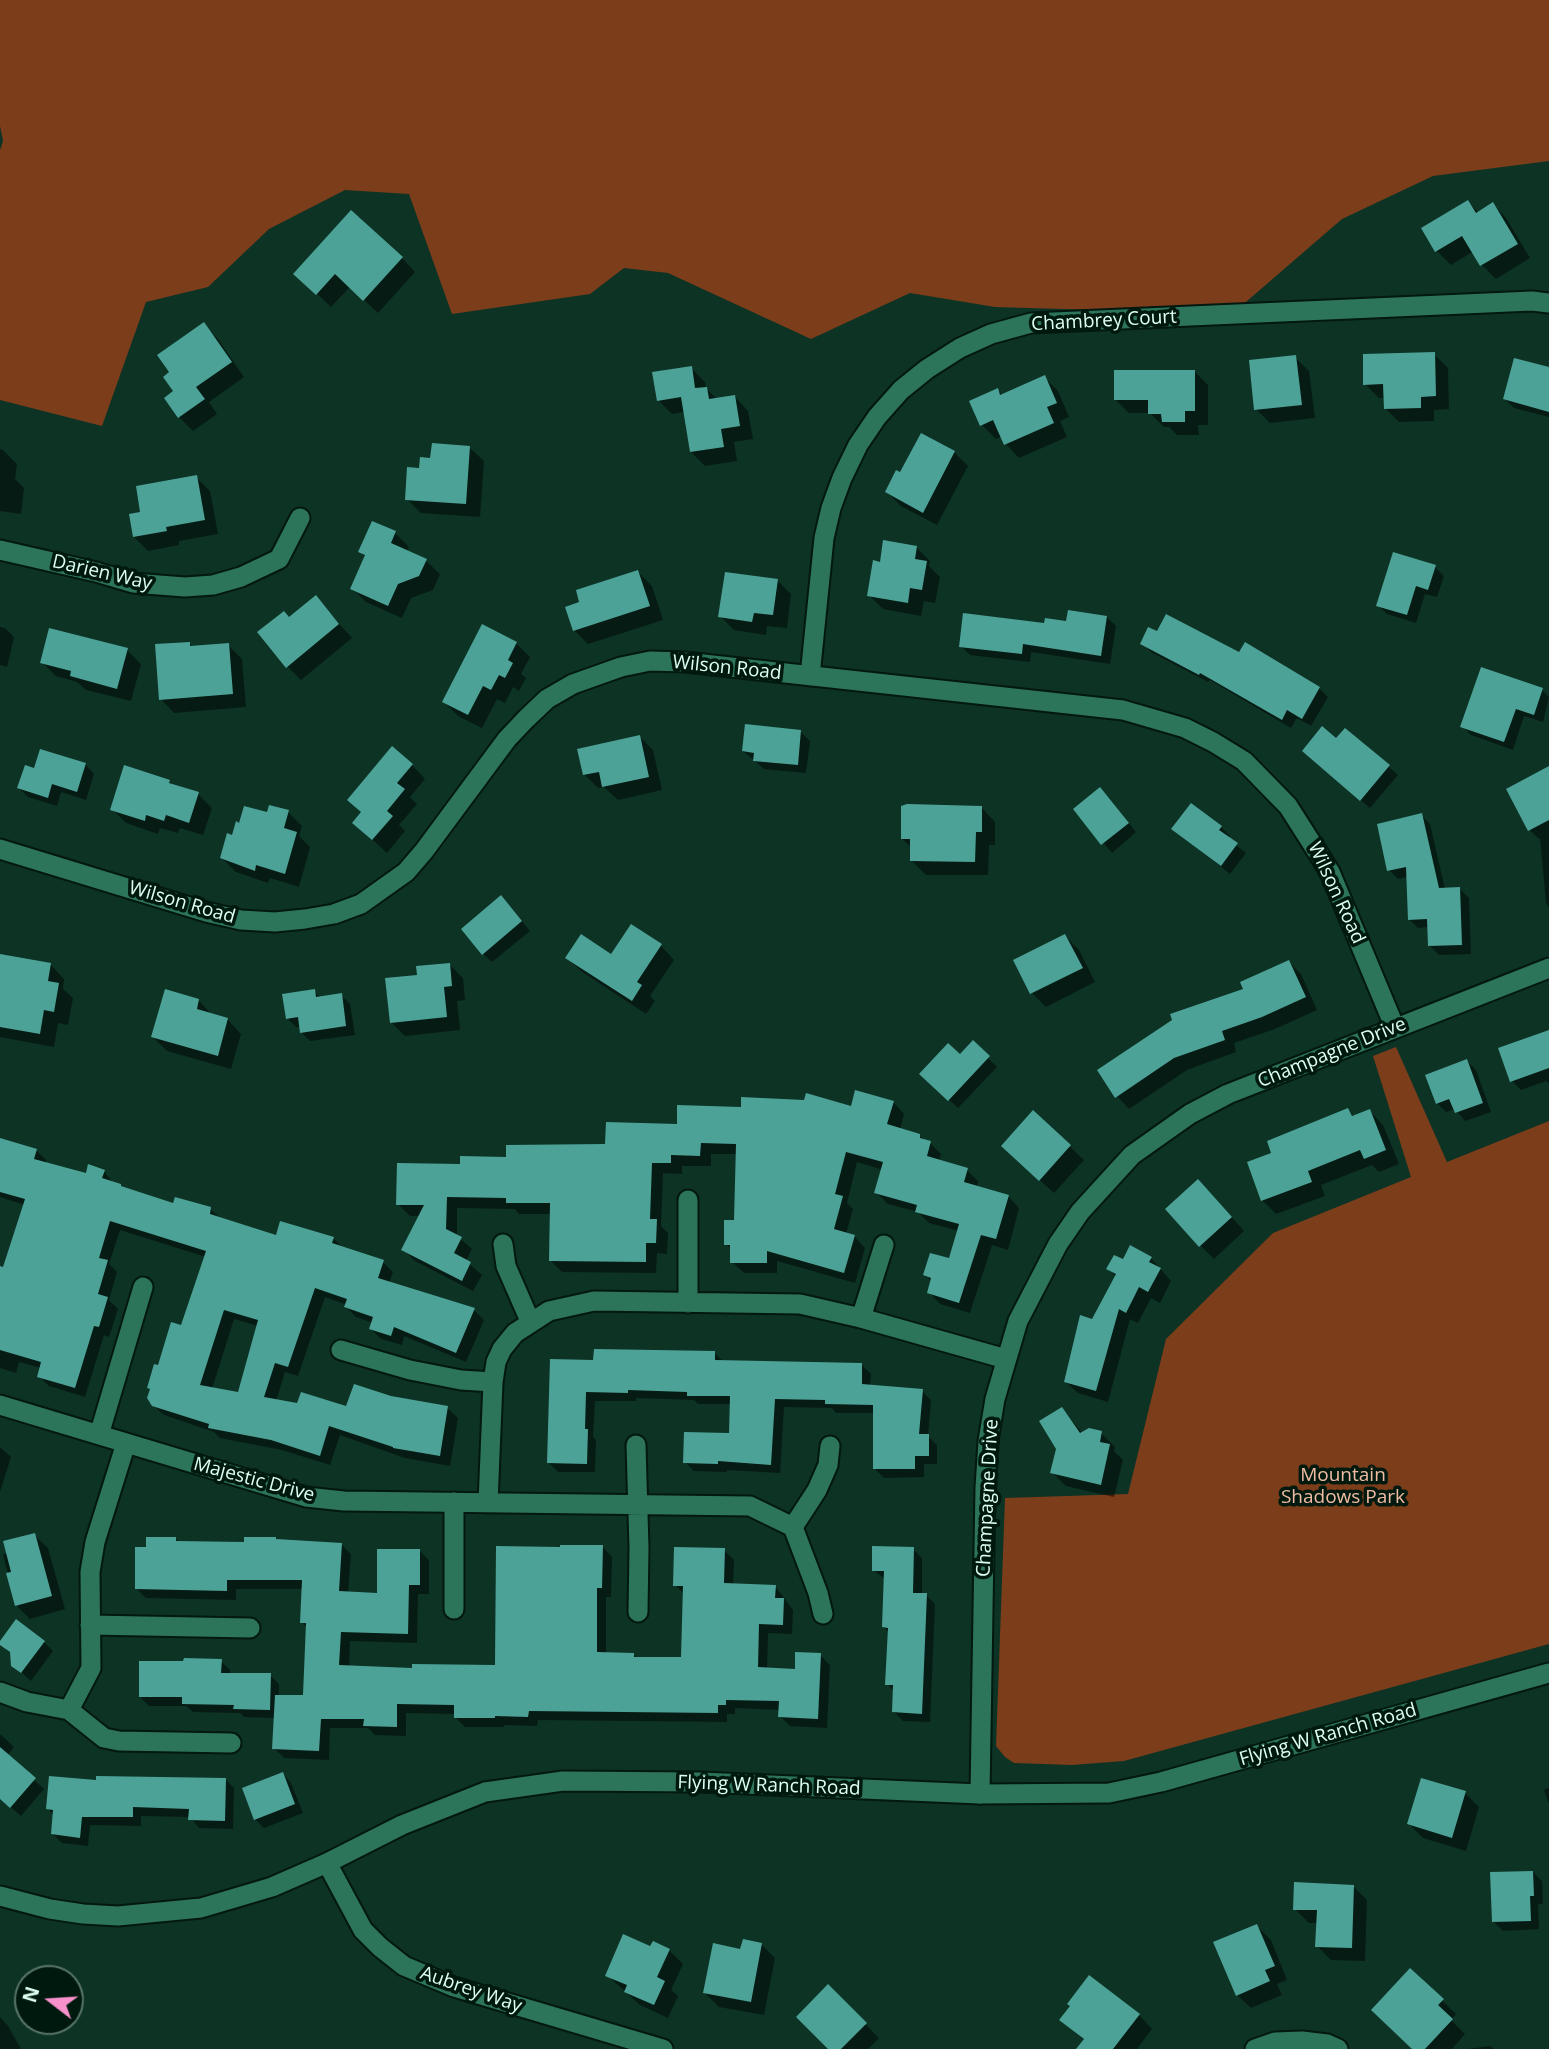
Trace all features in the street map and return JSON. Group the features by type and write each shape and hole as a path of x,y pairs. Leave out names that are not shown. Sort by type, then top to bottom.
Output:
{"street":[{"name":"Chambrey Court","path":"810,676 824,538 842,478 858,445 893,399 927,369 960,348 991,334 1031,323 1532,301 1549,303"},
{"name":"Darien Way","path":"0,550 133,583 185,587 214,585 241,577 279,559 300,518"},
{"name":"Wilson Road","path":"0,849 206,912 241,920 275,922 334,914 361,904 406,872 424,852 507,739 547,699 573,684 609,670 650,661 685,662 1124,710 1185,728 1213,742 1244,761 1288,806 1330,872 1395,1028"},
{"name":"Champagne Drive","path":"980,1794 985,1487 995,1399 1018,1321 1058,1244 1080,1212 1132,1155 1190,1114 1228,1094 1549,968"},
{"path":"688,1200 688,1303"},
{"path":"503,1244 506,1266 530,1321"},
{"path":"861,1318 884,1245"},
{"path":"99,1435 143,1287"},
{"path":"488,1503 496,1362 514,1333 549,1311 594,1301 800,1304 861,1318 1006,1359"},
{"path":"341,1350 410,1370 461,1380 493,1382"},
{"name":"Majestic Drive","path":"0,1405 306,1497 344,1501 750,1506 793,1527"},
{"path":"69,1710 90,1668 90,1572 95,1542 127,1444"},
{"path":"636,1445 638,1612"},
{"path":"823,1614 818,1593 793,1527 828,1465 830,1446"},
{"path":"454,1502 454,1609"},
{"path":"90,1625 250,1628"},
{"name":"Flying W Ranch Road","path":"0,1896 50,1909 83,1914 118,1916 201,1908 272,1887 402,1825 485,1792 563,1781 701,1782 980,1794 1109,1793 1549,1673"},
{"path":"0,1692 27,1702 69,1710 104,1738 119,1741 231,1743"},
{"name":"Aubrey Way","path":"327,1863 363,1930 380,1948 404,1966 454,1987 663,2049"},
{"path":"1255,2049 1275,2042 1302,2041 1327,2044 1338,2049"}],"green space":[{"path":"0,0 1549,0 1549,161 1433,176 1342,219 1232,314 995,307 910,293 811,339 668,273 624,268 590,294 452,314 409,194 345,190 269,229 208,287 146,302 102,426 0,400 0,150 3,141 0,126"},
{"name":"Mountain Shadows Park","path":"1396,1047 1447,1162 1549,1121 1549,1644 1124,1761 1072,1765 1014,1763 996,1746 1005,1498 1128,1494 1166,1339 1273,1233 1411,1177 1373,1056"}],"building":[{"path":"1468,200 1476,213 1493,202 1518,244 1480,266 1462,236 1435,252 1421,228"},
{"path":"351,210 403,257 363,301 335,274 316,295 293,274"},
{"path":"204,322 232,362 196,387 205,399 178,418 164,398 173,391 163,377 169,372 157,355"},
{"path":"1435,352 1436,396 1421,397 1421,408 1384,409 1383,384 1363,385 1363,354"},
{"path":"1296,355 1302,405 1254,410 1249,360"},
{"path":"1514,358 1549,367 1549,412 1503,399"},
{"path":"692,366 695,388 707,387 709,399 735,395 740,426 721,429 724,447 690,452 681,397 657,401 652,372"},
{"path":"1114,370 1195,370 1195,411 1185,411 1185,422 1162,422 1161,414 1148,414 1148,400 1114,400"},
{"path":"1045,375 1057,403 1047,407 1054,423 1004,445 993,420 980,426 969,401 998,388 1000,395"},
{"path":"921,433 955,451 923,513 885,492 896,470 900,472"},
{"path":"432,443 470,446 466,504 405,500 407,467 419,468 420,457 430,458"},
{"path":"197,475 205,520 166,527 167,531 133,537 129,514 140,512 136,486"},
{"path":"372,521 396,531 391,543 427,559 419,576 398,584 388,606 350,589 365,555 358,552"},
{"path":"883,540 917,546 915,559 927,561 922,590 910,588 908,603 867,596 873,560 880,562"},
{"path":"1393,552 1436,565 1428,590 1416,586 1407,615 1376,606"},
{"path":"638,570 650,606 573,631 565,607 579,602 576,590"},
{"path":"725,572 778,579 773,615 754,613 752,622 718,617"},
{"path":"316,595 339,624 286,668 257,632 284,611 289,617"},
{"path":"1068,610 1107,616 1101,656 1023,644 1022,654 959,647 963,613 1044,623 1045,618 1066,621"},
{"path":"1166,614 1239,652 1245,642 1320,687 1302,719 1287,710 1282,720 1200,673 1199,675 1140,644 1148,627 1157,631"},
{"path":"482,624 517,642 508,660 513,663 505,678 499,675 491,690 483,686 468,715 442,702"},
{"path":"49,628 128,648 117,689 70,676 71,671 40,663"},
{"path":"190,642 190,646 229,643 233,694 159,700 155,644"},
{"path":"1481,667 1543,688 1534,715 1516,709 1504,742 1460,727"},
{"path":"745,724 801,730 798,765 753,761 754,753 742,751"},
{"path":"1322,726 1336,738 1345,728 1390,765 1360,801 1302,751"},
{"path":"640,735 649,777 602,787 599,772 583,775 577,749"},
{"path":"392,746 413,764 397,783 405,789 387,811 393,816 372,840 352,823 361,812 347,800"},
{"path":"40,749 86,763 77,792 52,784 48,798 17,788 25,765 34,768"},
{"path":"124,765 199,792 189,823 166,815 164,821 146,815 145,821 110,810"},
{"path":"1549,766 1549,820 1528,831 1506,789"},
{"path":"1100,787 1129,823 1101,845 1073,809"},
{"path":"1191,803 1222,826 1219,830 1238,843 1221,866 1171,829"},
{"path":"269,805 289,810 284,828 297,832 285,874 256,865 255,871 220,858 227,833 232,835 244,806 267,812"},
{"path":"901,806 982,806 982,832 976,832 975,862 910,861 910,839 901,839"},
{"path":"1422,813 1439,888 1460,887 1462,945 1428,946 1427,919 1408,920 1406,867 1387,871 1377,824"},
{"path":"501,895 522,921 482,955 461,929"},
{"path":"631,924 662,944 637,982 642,985 632,1001 565,958 581,934 611,954"},
{"path":"1065,934 1083,968 1030,994 1013,960"},
{"path":"0,954 51,963 48,981 59,983 54,1012 44,1010 40,1034 0,1027"},
{"path":"1289,960 1306,997 1222,1031 1225,1040 1174,1058 1115,1098 1097,1070 1172,1020 1170,1014 1243,989 1240,982"},
{"path":"450,963 452,986 444,987 447,1017 390,1023 385,978 417,975 416,966"},
{"path":"165,989 199,999 197,1009 228,1018 218,1056 151,1037"},
{"path":"315,989 316,997 342,993 346,1026 300,1033 298,1017 286,1019 282,994"},
{"path":"1549,1030 1549,1068 1510,1082 1498,1048"},
{"path":"973,1040 990,1056 948,1101 919,1074 948,1043 960,1054"},
{"path":"1467,1059 1483,1103 1455,1113 1449,1099 1436,1104 1425,1075"},
{"path":"855,1090 894,1101 887,1124 920,1134 920,1138 931,1141 927,1156 968,1168 964,1182 1009,1195 996,1239 981,1235 959,1303 927,1293 931,1278 923,1275 930,1253 949,1258 959,1224 915,1212 917,1205 874,1193 883,1162 846,1152 835,1194 843,1196 834,1229 855,1235 844,1273 767,1251 767,1263 730,1263 730,1245 724,1245 724,1220 734,1220 736,1144 701,1143 700,1156 671,1155 671,1163 652,1163 650,1219 657,1219 656,1243 646,1243 646,1262 549,1261 550,1203 506,1203 506,1198 447,1197 446,1229 462,1237 454,1253 471,1262 462,1281 401,1250 424,1205 396,1205 397,1163 460,1164 460,1156 506,1157 506,1145 605,1144 606,1122 677,1124 677,1105 741,1107 741,1097 804,1100 806,1093 851,1106"},
{"path":"1348,1108 1352,1116 1370,1109 1386,1150 1364,1159 1360,1150 1308,1171 1312,1182 1261,1201 1247,1162 1271,1153 1267,1141"},
{"path":"1033,1110 1071,1145 1039,1181 1001,1146"},
{"path":"0,1138 37,1149 34,1159 86,1173 88,1164 105,1170 102,1178 121,1186 173,1203 175,1197 211,1207 210,1214 276,1235 280,1221 334,1237 332,1243 384,1260 378,1278 475,1308 456,1353 394,1327 391,1336 369,1329 373,1317 344,1307 347,1299 315,1288 288,1367 275,1363 264,1397 297,1403 301,1392 346,1406 354,1384 391,1396 448,1406 440,1456 393,1448 329,1426 320,1456 271,1440 208,1428 209,1424 152,1406 147,1398 150,1389 147,1388 154,1364 158,1365 171,1322 181,1325 206,1251 110,1221 99,1258 108,1260 98,1294 108,1297 99,1327 94,1326 75,1388 37,1377 41,1362 0,1350 0,1266 3,1267 25,1199 0,1192","holes":["224,1310 258,1320 238,1392 200,1385"]},
{"path":"1198,1179 1232,1217 1199,1247 1165,1209"},
{"path":"1130,1245 1152,1257 1149,1262 1161,1268 1148,1292 1139,1287 1126,1313 1119,1309 1096,1391 1064,1382 1080,1315 1092,1319 1116,1274 1106,1269 1114,1255 1123,1259"},
{"path":"594,1349 715,1351 715,1360 862,1363 862,1384 923,1389 919,1434 929,1434 929,1456 915,1456 915,1469 873,1469 873,1405 775,1399 771,1465 718,1461 718,1464 683,1463 684,1432 729,1433 730,1396 687,1396 687,1392 628,1390 628,1393 586,1392 587,1464 547,1463 550,1359 593,1360"},
{"path":"1062,1407 1080,1433 1089,1428 1102,1431 1100,1442 1110,1444 1101,1485 1050,1473 1056,1449 1039,1421"},
{"path":"35,1533 52,1596 15,1606 6,1573 11,1572 3,1541"},
{"path":"146,1537 176,1537 176,1541 244,1542 244,1537 276,1537 342,1543 339,1591 377,1593 377,1549 420,1549 420,1585 409,1585 408,1634 341,1632 339,1665 412,1668 412,1664 495,1665 496,1546 603,1545 602,1588 597,1588 597,1652 634,1653 634,1657 681,1657 683,1586 673,1586 674,1547 725,1548 724,1583 776,1585 775,1598 784,1598 783,1625 759,1624 758,1667 795,1669 795,1652 821,1653 818,1719 778,1717 779,1701 726,1700 726,1705 718,1705 718,1713 529,1711 528,1717 495,1718 454,1718 454,1705 397,1704 397,1727 363,1726 364,1719 321,1719 319,1751 272,1749 275,1695 303,1695 306,1623 300,1623 302,1580 227,1580 227,1591 135,1589 135,1547 146,1547"},
{"path":"872,1546 914,1547 913,1593 927,1593 922,1714 892,1712 893,1685 885,1685 888,1628 882,1627 884,1571 872,1571"},
{"path":"16,1619 45,1641 21,1673 11,1666 10,1652 0,1645"},
{"path":"184,1658 222,1659 221,1673 271,1673 270,1710 233,1709 234,1705 182,1704 182,1697 139,1697 139,1661 183,1661"},
{"path":"0,1747 36,1778 10,1808 0,1799"},
{"path":"283,1772 295,1804 254,1820 242,1788"},
{"path":"49,1776 96,1780 96,1776 226,1778 225,1821 188,1820 189,1809 133,1807 133,1817 82,1817 80,1838 51,1834 53,1810 46,1809"},
{"path":"1421,1778 1466,1791 1452,1838 1407,1824"},
{"path":"1533,1871 1531,1921 1492,1922 1490,1872"},
{"path":"1294,1882 1354,1885 1352,1948 1315,1947 1317,1910 1293,1910"},
{"path":"1257,1924 1275,1966 1265,1970 1270,1981 1236,1996 1213,1942"},
{"path":"623,1934 650,1946 653,1941 670,1949 657,1977 665,1981 654,2005 624,1992 627,1985 605,1976"},
{"path":"743,1939 762,1943 751,2002 703,1993 713,1943 740,1949"},
{"path":"1410,1968 1444,1999 1438,2005 1453,2019 1425,2049 1412,2049 1371,2010"},
{"path":"1089,1975 1140,2014 1113,2049 1076,2049 1084,2039 1059,2020 1070,2006 1067,2004"},
{"path":"828,1984 867,2023 841,2049 828,2049 796,2017"}]}
